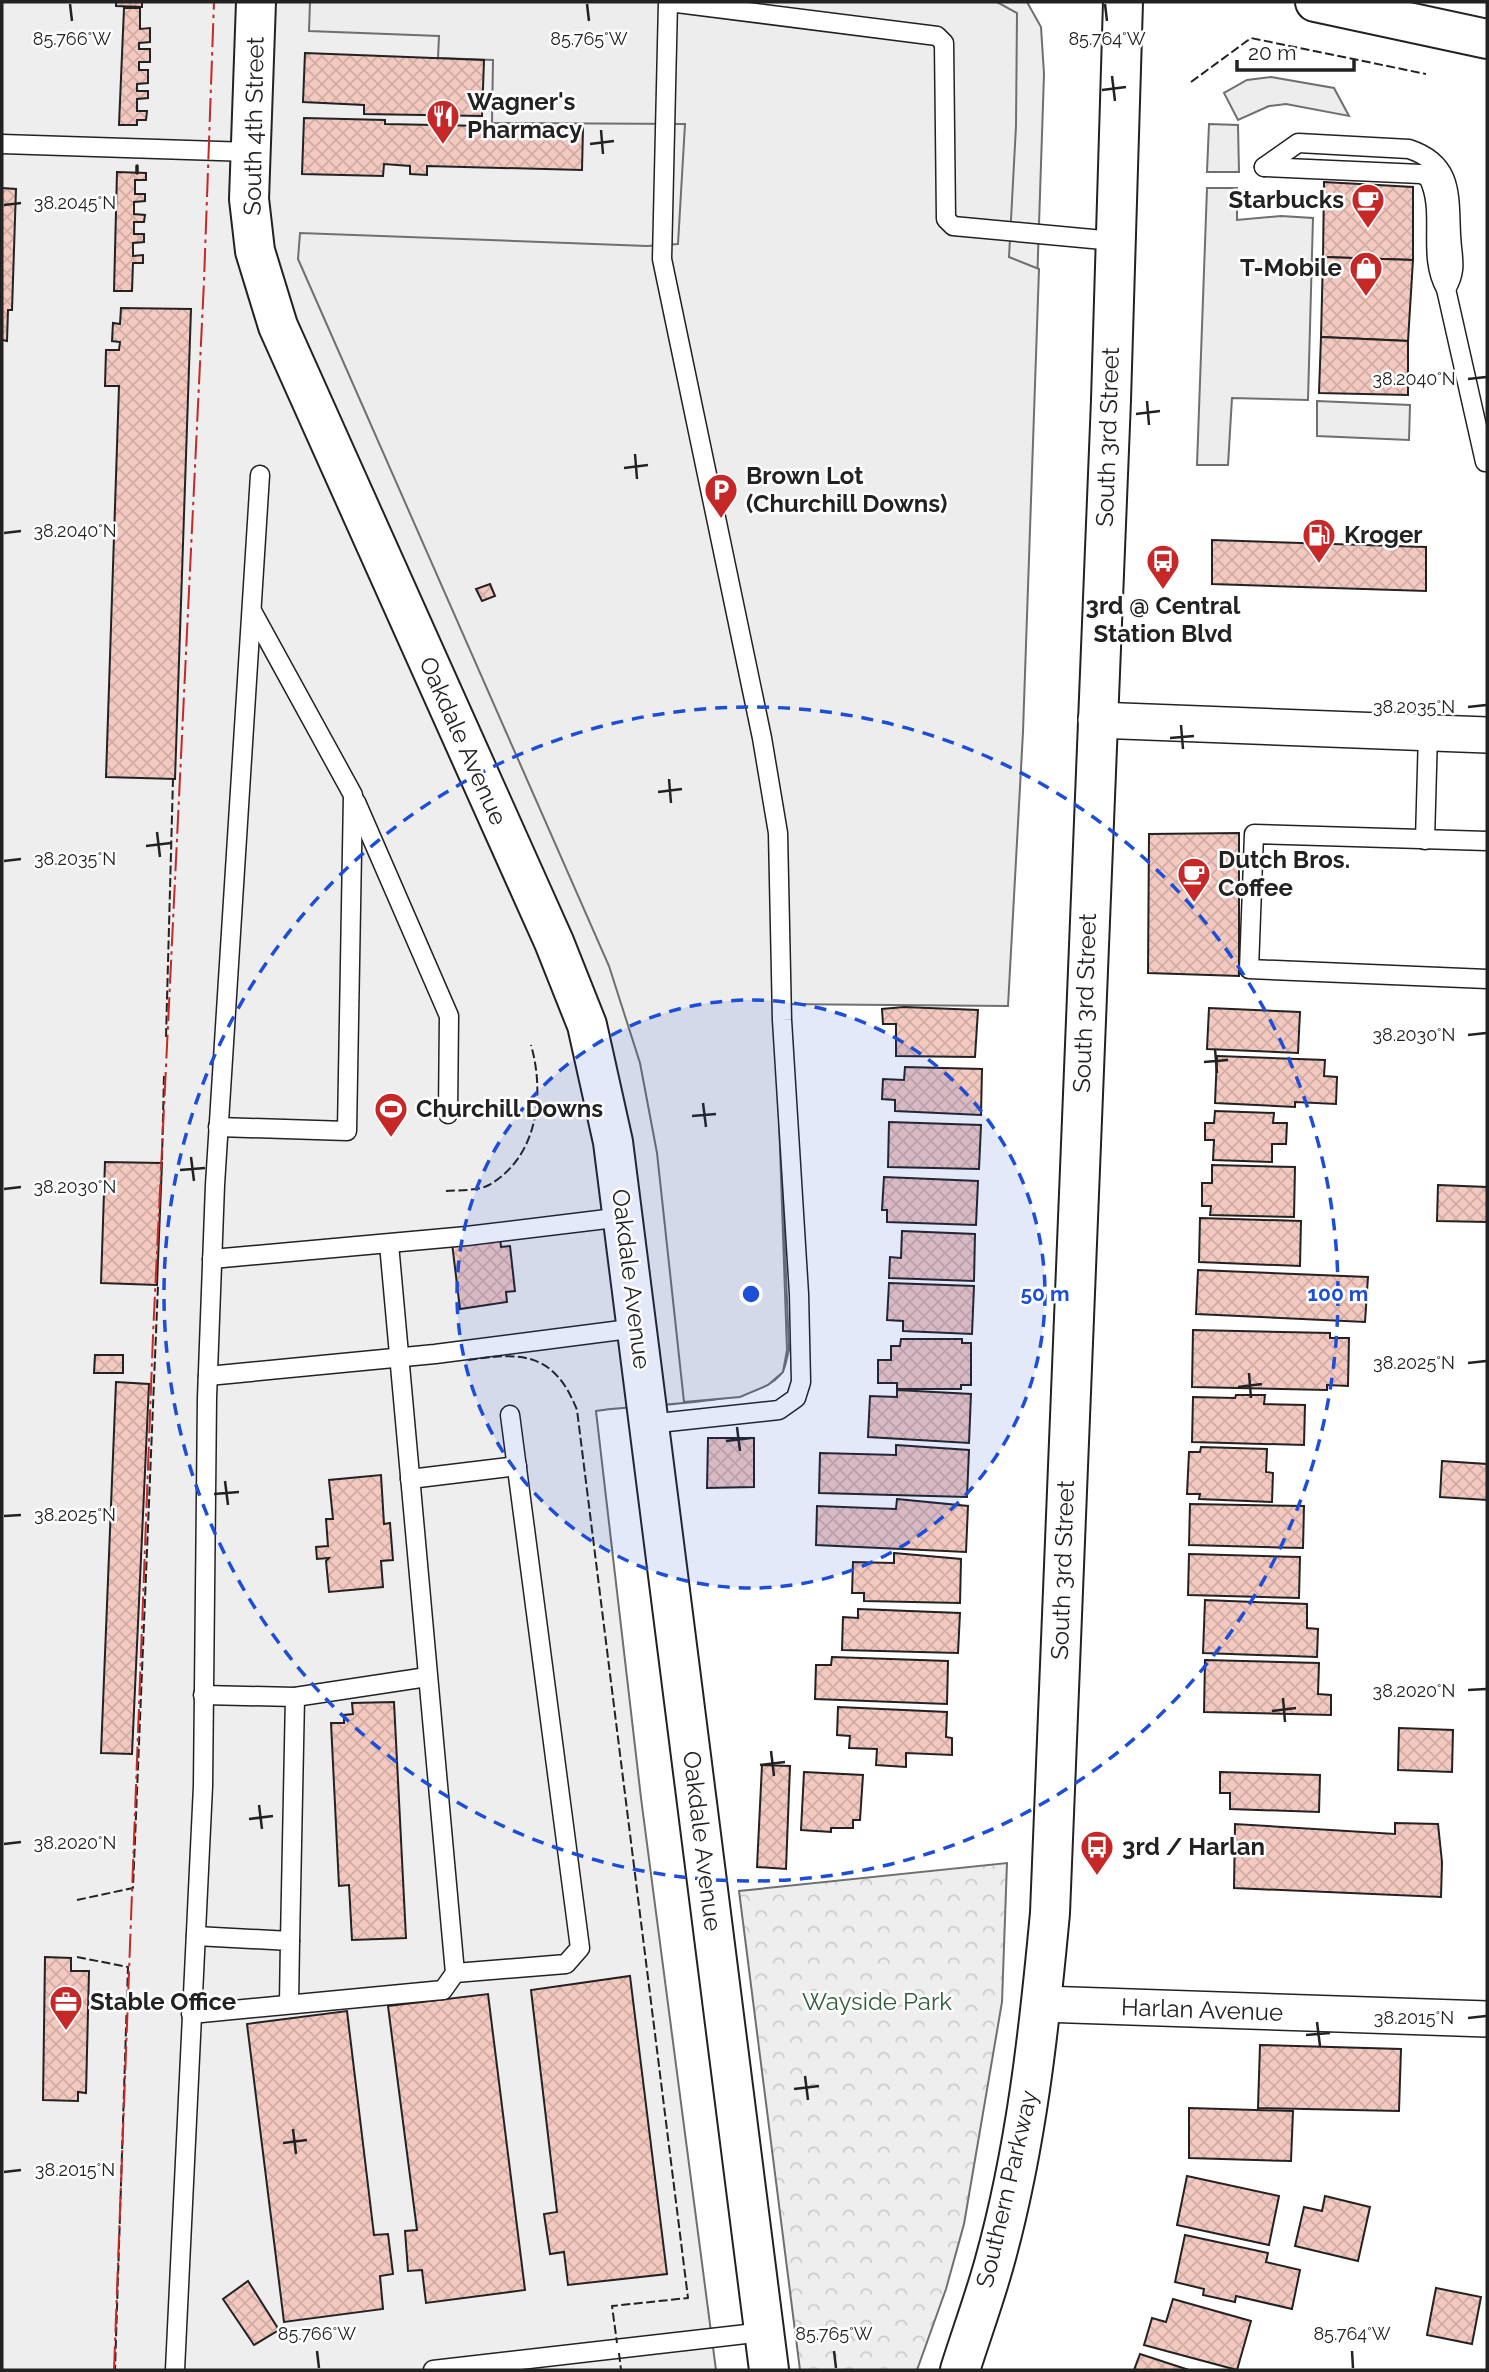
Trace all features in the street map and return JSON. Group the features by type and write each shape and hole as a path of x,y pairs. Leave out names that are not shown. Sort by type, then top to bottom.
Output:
{"main road":[{"name":"South 4th Street","path":"255,251 249,199 256,2"},
{"name":"South 3rd Street","path":"1042,2004 1051,1913 1096,720 1111,400 1123,2"},
{"path":"1315,2 1487,39"},
{"name":"Oakdale Avenue","path":"255,251 278,326 554,942 587,1025 614,1142 769,2370"},
{"name":"Southern Parkway","path":"960,2370 994,2263 1019,2152 1042,2004"}],"street":[{"path":"1096,720 1487,735"},
{"name":"Harlan Avenue","path":"1042,2004 1487,2020"}],"lane":[{"path":"649,1424 779,1410 796,1398 801,1382 798,1280 782,1020 778,832 762,738 662,259 669,2 937,36 944,43 946,219 953,226 1114,240"},
{"path":"2,144 250,152"},
{"path":"1264,167 1421,174 1428,177 1433,190 1437,266 1446,289 1485,463"},
{"path":"175,2370 196,1936 212,1258 260,475"},
{"path":"251,611 353,795 449,1016 447,1114"},
{"path":"1425,840 1428,733"},
{"path":"218,1127 347,1131 353,795"},
{"path":"1487,841 1254,834 1249,969 1487,979"},
{"path":"212,1258 389,1244 623,1217"},
{"path":"191,2014 443,1990 455,1973 426,1677 389,1244"},
{"path":"208,1376 400,1357 637,1328"},
{"path":"455,1973 566,1964 580,1948 510,1415"},
{"path":"410,1479 517,1466"},
{"path":"203,1695 295,1697 426,1677"},
{"path":"289,2004 295,1697"},
{"path":"196,1936 290,1941"},
{"path":"433,2370 764,2332"}],"green space":[{"name":"Churchill Downs","path":"2,2 1027,2 1041,27 1044,74 1024,676 801,1002 775,1004 789,1350 783,1371 771,1383 751,1392 725,1398 596,1411 641,1798 716,2370 2,2370"},
{"name":"Wayside Park","path":"1007,1863 1002,2002 964,2224 946,2289 917,2370 800,2370 739,1891"}],"shaded area":[{"name":"Brown Lot (Churchill Downs)","path":"310,2 997,2 1017,13 1016,126 1009,257 1039,269 1023,732 1008,1006 775,1004 787,1350 783,1372 768,1385 740,1397 684,1402 657,1153 640,1063 609,966 298,259 300,233 647,246 678,244 685,124 492,123 493,60 438,58 439,36 309,31"},
{"path":"1271,77 1334,88 1349,116 1286,104 1269,106 1238,120 1224,93 1247,80"},
{"path":"1209,124 1238,125 1239,172 1207,172"},
{"path":"1207,188 1237,188 1237,220 1281,216 1313,218 1308,400 1232,398 1228,465 1197,465"},
{"path":"1317,401 1410,405 1409,440 1317,436"}],"building":[{"path":"116,2 142,2 142,7 116,6"},
{"path":"124,8 140,8 140,29 150,28 150,42 139,43 139,49 150,49 150,62 139,62 139,70 148,70 148,83 137,84 137,91 148,91 148,98 137,99 137,111 147,111 146,120 137,120 137,125 119,125"},
{"path":"305,53 484,60 482,116 364,114 364,105 303,102"},
{"name":"Wagner's Pharmacy","path":"304,118 385,120 385,124 583,128 582,170 427,166 427,175 410,174 410,166 384,164 383,176 302,174"},
{"path":"117,172 146,173 146,180 135,180 135,194 145,194 145,201 134,202 134,214 145,215 144,222 134,222 134,234 144,234 144,242 133,243 133,256 143,255 143,263 133,263 132,291 114,291"},
{"name":"Starbucks","path":"1324,182 1413,187 1413,260 1323,257"},
{"path":"2,188 16,189 12,310 8,310 7,341 2,340"},
{"name":"T-Mobile","path":"1323,257 1413,260 1408,341 1321,337"},
{"path":"121,308 191,309 175,779 106,777 119,386 105,386 106,350 119,350 120,342 112,341 113,323 120,324"},
{"path":"1321,337 1408,341 1408,395 1319,393"},
{"name":"Kroger","path":"1212,540 1426,547 1426,591 1212,584"},
{"path":"490,584 495,596 482,601 476,589"},
{"name":"Dutch Bros. Coffee","path":"1239,833 1239,976 1148,973 1149,834"},
{"path":"904,1007 978,1010 975,1057 896,1056 896,1024 883,1024 882,1009"},
{"path":"1209,1008 1300,1012 1298,1053 1207,1049"},
{"path":"1217,1056 1325,1060 1324,1076 1337,1077 1336,1104 1295,1102 1295,1107 1215,1103"},
{"path":"905,1067 982,1069 981,1115 895,1111 895,1100 882,1099 883,1079 904,1080"},
{"path":"1215,1111 1274,1113 1273,1123 1287,1123 1286,1144 1272,1144 1272,1162 1213,1160 1214,1140 1205,1140 1205,1123 1214,1123"},
{"path":"889,1122 981,1125 979,1169 888,1167"},
{"path":"105,1162 162,1163 157,1285 101,1283"},
{"path":"1212,1165 1295,1167 1294,1217 1210,1215 1211,1206 1202,1206 1202,1183 1212,1183"},
{"path":"884,1177 978,1181 976,1225 887,1222 887,1210 882,1210"},
{"path":"1438,1185 1487,1187 1487,1222 1437,1221"},
{"path":"1200,1218 1301,1221 1300,1266 1199,1262"},
{"path":"902,1231 975,1234 974,1281 889,1278 890,1257 901,1258"},
{"path":"500,1237 501,1247 510,1246 515,1291 506,1292 507,1302 460,1309 452,1243"},
{"path":"1198,1270 1368,1277 1365,1322 1196,1314"},
{"path":"889,1283 974,1286 972,1334 903,1331 903,1321 887,1320"},
{"path":"1193,1330 1330,1333 1330,1338 1349,1338 1348,1386 1327,1385 1327,1390 1192,1387"},
{"path":"901,1339 962,1339 962,1343 971,1343 971,1385 961,1385 961,1389 897,1389 897,1383 878,1383 878,1360 891,1360 891,1346 900,1346"},
{"path":"95,1355 123,1355 123,1373 94,1373"},
{"path":"116,1382 149,1384 132,1754 101,1753"},
{"path":"897,1390 971,1394 969,1443 868,1437 870,1396 897,1397"},
{"path":"1236,1395 1265,1395 1264,1404 1305,1405 1304,1445 1192,1442 1193,1397 1235,1398"},
{"path":"708,1438 754,1438 754,1487 707,1488"},
{"path":"896,1445 969,1450 967,1497 819,1493 820,1453 896,1455"},
{"path":"1201,1447 1267,1449 1266,1472 1273,1473 1272,1502 1199,1499 1200,1494 1187,1494 1189,1452 1200,1452"},
{"path":"1442,1461 1487,1464 1487,1500 1440,1497"},
{"path":"381,1475 384,1524 390,1523 393,1560 381,1561 383,1587 329,1592 326,1561 329,1558 317,1559 316,1547 328,1546 326,1519 333,1519 329,1480"},
{"path":"897,1499 968,1506 966,1552 816,1545 817,1506 896,1509"},
{"path":"1190,1504 1304,1506 1303,1548 1189,1545"},
{"path":"894,1553 961,1559 960,1603 864,1601 864,1593 852,1593 853,1562 894,1563"},
{"path":"1189,1554 1300,1557 1299,1598 1188,1595"},
{"path":"1205,1600 1307,1604 1307,1628 1318,1629 1317,1657 1203,1653"},
{"path":"858,1609 960,1613 958,1653 842,1650 843,1617 858,1618"},
{"path":"832,1657 948,1661 947,1704 815,1699 816,1665 831,1665"},
{"path":"1205,1660 1319,1663 1318,1694 1331,1695 1331,1715 1204,1712"},
{"path":"394,1702 406,1938 352,1940 349,1885 339,1886 331,1723 344,1723 344,1715 353,1714 352,1703"},
{"path":"838,1707 947,1712 946,1737 952,1738 952,1755 906,1753 906,1767 876,1765 877,1749 849,1748 850,1736 837,1735"},
{"path":"1399,1728 1453,1730 1452,1772 1398,1770"},
{"path":"762,1765 790,1766 786,1869 757,1867"},
{"path":"804,1772 863,1775 860,1820 853,1820 853,1828 831,1828 831,1832 801,1830"},
{"path":"1220,1772 1320,1775 1319,1812 1230,1809 1230,1793 1220,1793"},
{"path":"1395,1823 1438,1824 1442,1862 1441,1897 1234,1888 1235,1824 1395,1834"},
{"name":"Stable Office","path":"45,1957 71,1958 71,1971 89,1971 86,2093 78,2092 78,2101 43,2100"},
{"path":"630,1976 667,2274 568,2285 564,2252 550,2254 544,2214 557,2212 531,1990"},
{"path":"488,1994 525,2290 426,2303 422,2270 408,2271 405,2231 417,2230 388,2006"},
{"path":"347,2011 374,2235 388,2234 393,2274 380,2276 383,2309 284,2322 247,2024"},
{"path":"1260,2045 1401,2049 1399,2111 1258,2108"},
{"path":"1189,2108 1293,2111 1291,2161 1189,2158"},
{"path":"1187,2176 1279,2196 1269,2245 1177,2225"},
{"path":"1325,2196 1370,2207 1358,2261 1295,2246 1304,2207 1322,2211"},
{"path":"1185,2235 1268,2253 1266,2262 1300,2270 1292,2309 1236,2296 1235,2302 1203,2295 1204,2289 1175,2282"},
{"path":"248,2281 279,2330 254,2345 223,2299"},
{"path":"1436,2288 1481,2297 1472,2344 1427,2335"},
{"path":"1173,2299 1251,2321 1237,2370 1144,2345 1152,2318 1166,2322"},
{"path":"1140,2354 1189,2370 1134,2370"}],"fence":[{"path":"1191,82 1251,38 1426,74"},
{"path":"166,1037 173,779"},
{"path":"446,1191 489,1185 505,1173 528,1141 537,1103 531,1045"},
{"path":"162,1160 164,1075"},
{"path":"77,1900 133,1888 158,1285"},
{"path":"468,1360 505,1356 534,1360 558,1377 577,1410 688,2298 612,2306 617,2343"},
{"path":"77,1957 128,1967 115,2370"},
{"path":"619,2353 621,2370"}],"wall":[{"path":"137,166 137,173"}],"power":[{"path":"114,2370 153,1335 204,281 214,2"}],"place":[{"name":"Wagner's Pharmacy","path":"443,146"},
{"name":"Starbucks","path":"1368,230"},
{"name":"T-Mobile","path":"1366,298"},
{"name":"Brown Lot (Churchill Downs)","path":"721,520"},
{"name":"Kroger","path":"1319,565"},
{"name":"3rd @ Central Station Blvd","path":"1163,591"},
{"name":"Dutch Bros. Coffee","path":"1194,904"},
{"name":"Churchill Downs","path":"391,1139"},
{"name":"3rd / Harlan","path":"1097,1877"},
{"name":"Stable Office","path":"66,2032"}]}
